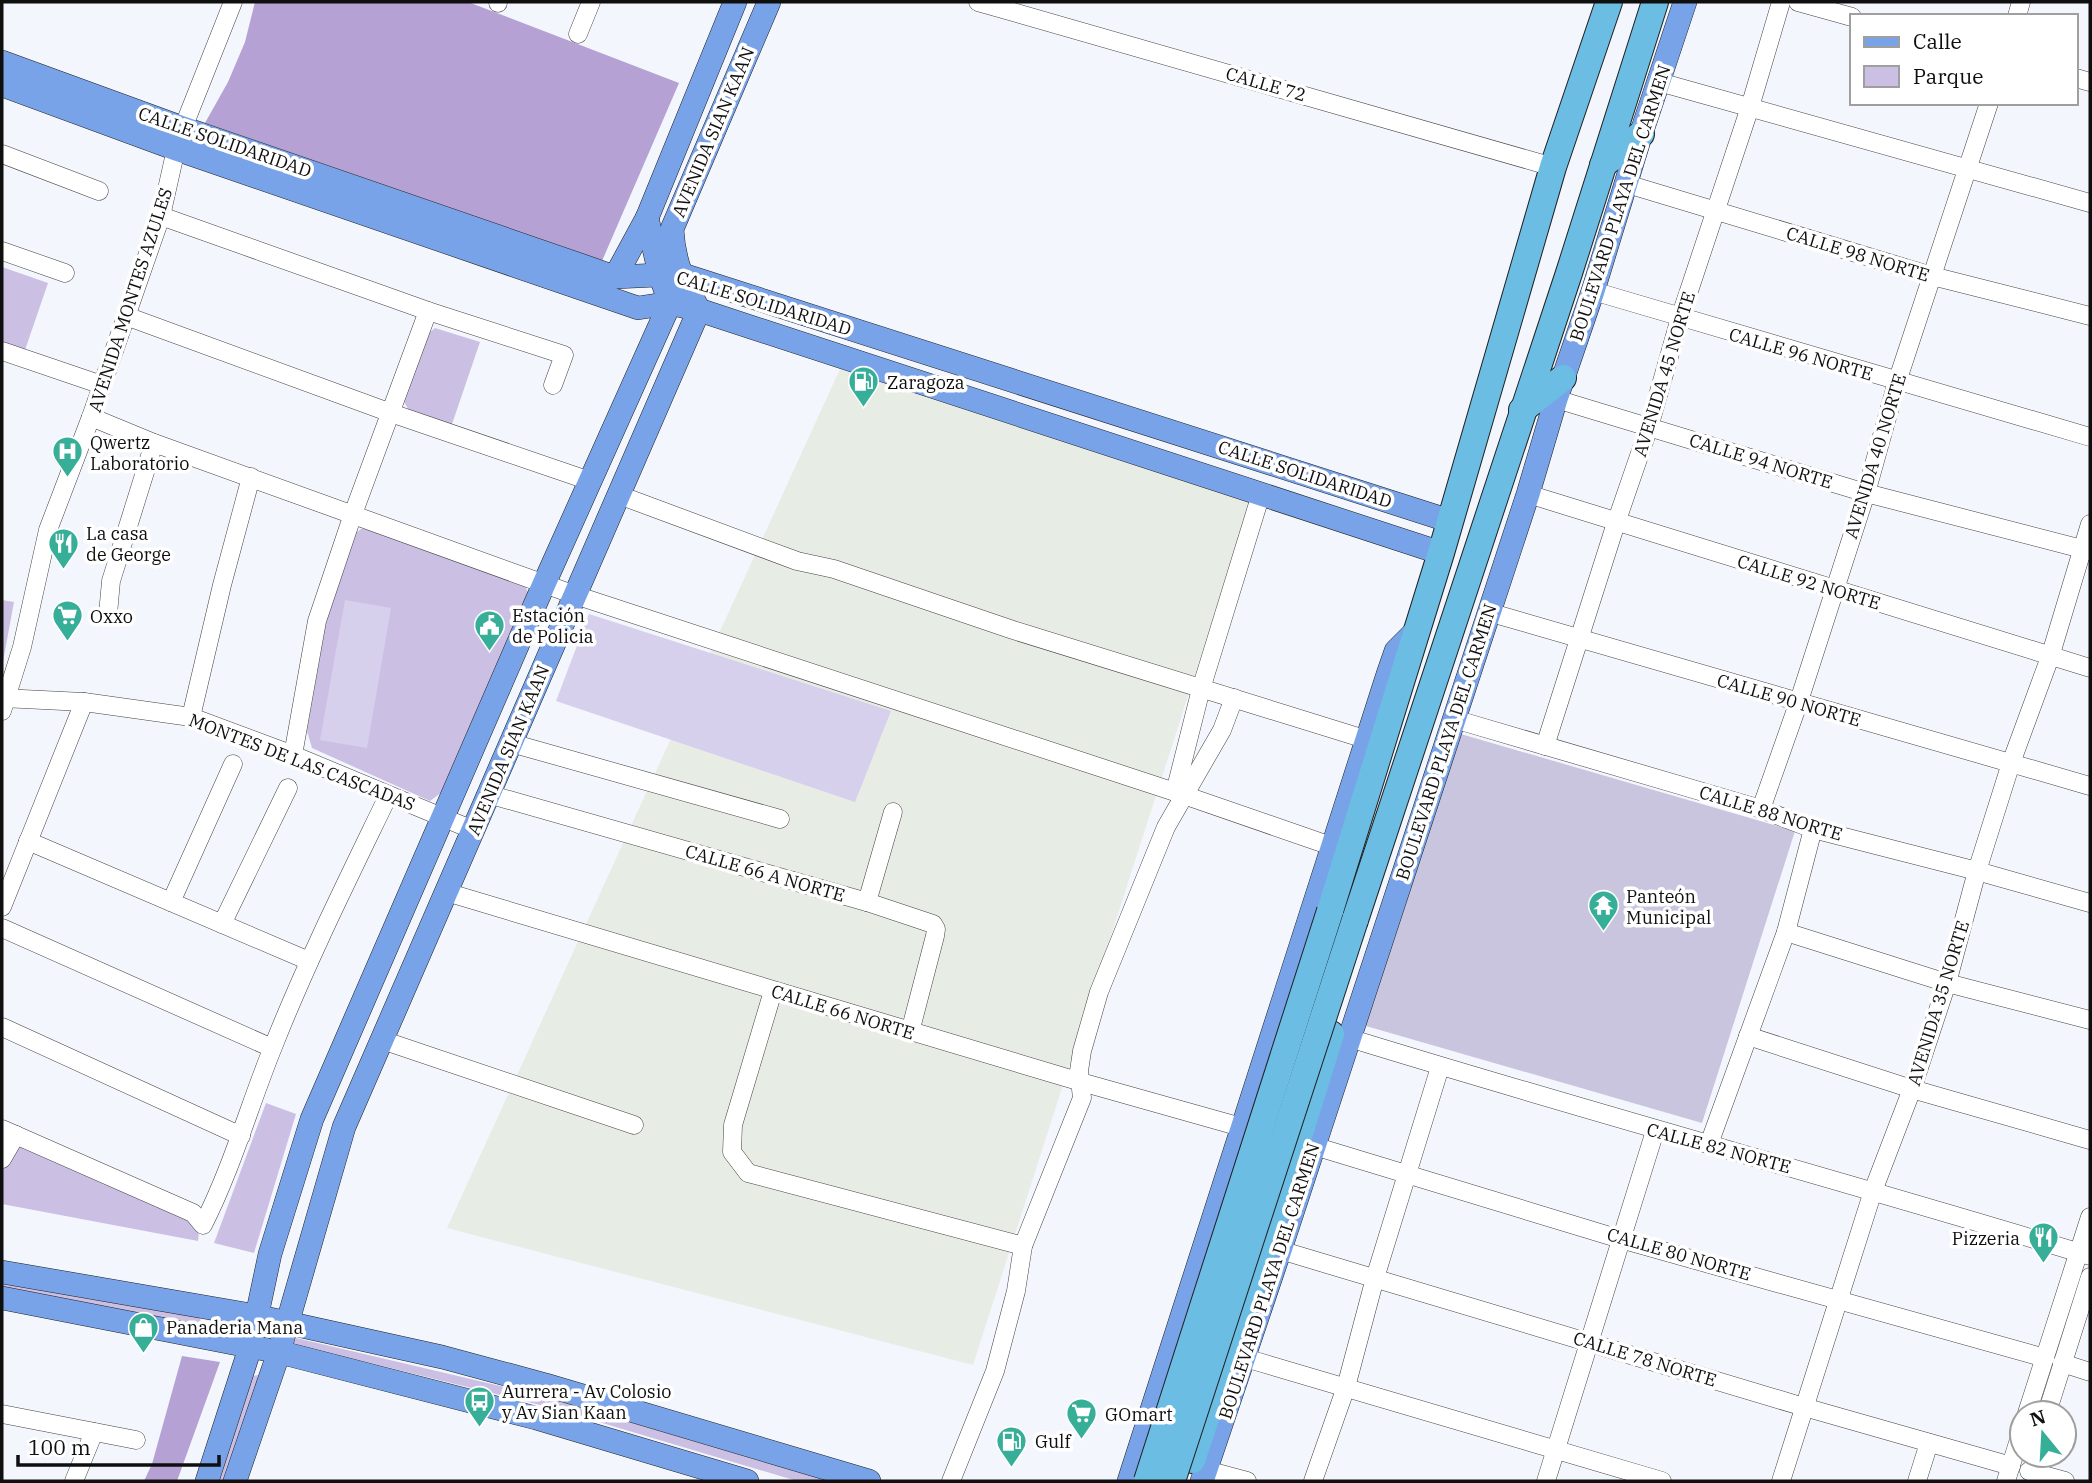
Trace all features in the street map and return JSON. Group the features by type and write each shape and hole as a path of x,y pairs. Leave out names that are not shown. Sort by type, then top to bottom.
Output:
{"highway":[{"path":"1147,1481 1441,553 1553,167 1609,2"},
{"path":"1172,1481 1655,2"},
{"path":"1603,165 1641,134"},
{"path":"1522,410 1559,389"},
{"path":"1196,1474 1270,1229 1446,671 1444,648"}],"main road":[{"name":"AVENIDA SIAN KAAN","path":"235,1481 279,1352 344,1127 699,310 670,275 648,218 735,2"},
{"name":"AVENIDA SIAN KAAN","path":"207,1481 250,1348 270,1254 312,1119 544,584 670,303 672,229 769,2"},
{"name":"BOULEVARD PLAYA DEL CARMEN","path":"1196,1474 1245,1357 1528,494 1559,389 1685,2"},
{"name":"CALLE SOLIDARIDAD","path":"2,62 179,139 638,308 670,303 699,310 1441,553"},
{"name":"CALLE SOLIDARIDAD","path":"2,85 615,277 670,275 1450,521"},
{"path":"615,277 648,218"},
{"path":"1261,494 1274,464"},
{"path":"1300,507 1311,476"},
{"path":"1129,1481 1331,846 1396,651 1415,632"},
{"path":"280,1221 314,1230"},
{"path":"2,1272 257,1316 442,1357 546,1385 869,1481"},
{"path":"2,1298 279,1352 536,1418 747,1481"},
{"path":"1137,1455 1142,1465 1158,1477 1196,1474"}],"street":[{"name":"AVENIDA MONTES AZULES","path":"3,702 22,647 48,530 91,417 161,216 179,139 233,2"},
{"path":"578,34 591,2"},
{"name":"CALLE 72","path":"978,2 1553,167"},
{"name":"AVENIDA 45 NORTE","path":"1545,746 1649,427 1680,318 1750,107 1781,2"},
{"path":"1798,2 1850,16"},
{"path":"1659,82 2090,203"},
{"name":"AVENIDA 40 NORTE","path":"1761,809 1798,704 1866,493 1897,382 1988,105"},
{"path":"2,154 99,191"},
{"name":"CALLE 98 NORTE","path":"1627,184 1932,276 2090,316"},
{"path":"161,216 428,311 564,355 553,385"},
{"path":"2,251 65,273"},
{"name":"CALLE 96 NORTE","path":"1593,291 2090,437"},
{"path":"293,755 317,621 428,311"},
{"path":"125,316 391,413 590,481"},
{"path":"2,351 102,385"},
{"name":"CALLE 94 NORTE","path":"1559,389 1649,427 1866,493 2086,550"},
{"path":"91,417 154,443 544,584 1180,793 1331,846"},
{"path":"107,614 111,582 154,443"},
{"path":"191,717 251,477"},
{"path":"951,1481 995,1371 1016,1291 1023,1246 1082,1098 1079,1071 1082,1051 1099,992 1180,793 1201,689 1261,494"},
{"name":"CALLE 92 NORTE","path":"1528,494 2090,668"},
{"path":"619,495 797,561 834,569 1013,630 1368,740"},
{"name":"AVENIDA 35 NORTE","path":"1781,1481 1873,1191 1912,1089 1947,983 1977,871 2011,763 2086,550 2090,524"},
{"name":"CALLE 90 NORTE","path":"1488,612 1798,704 2090,786"},
{"path":"1180,793 1222,730 1234,698"},
{"name":"MONTES DE LAS CASCADAS","path":"3,702 84,702 191,717 293,755 473,830"},
{"path":"2,907 84,702"},
{"name":"CALLE 88 NORTE","path":"1454,719 1761,809 1813,829 2090,903"},
{"path":"511,743 780,819"},
{"path":"171,902 233,764"},
{"path":"222,924 288,789"},
{"name":"CALLE 66 A NORTE","path":"488,794 867,902 933,924 936,929 910,1032"},
{"path":"2,1159 9,1133 193,1213 204,1225 241,1136 272,1048 309,961 388,796"},
{"path":"867,902 893,812"},
{"path":"1709,1144 1786,932 1813,829"},
{"path":"28,841 309,961"},
{"name":"CALLE 66 NORTE","path":"446,892 910,1032 1241,1127"},
{"path":"2,928 272,1048"},
{"path":"1786,932 1947,983 2090,1020"},
{"path":"773,991 733,1125 732,1152 748,1173 1023,1246"},
{"path":"2,1027 241,1136"},
{"path":"1748,1036 1912,1089 2090,1140"},
{"name":"CALLE 82 NORTE","path":"1349,1038 1655,1131 1873,1191 2084,1255"},
{"path":"382,1040 634,1125"},
{"path":"1313,1481 1346,1387 1375,1278 1440,1066"},
{"path":"1546,1481 1655,1131"},
{"name":"CALLE 80 NORTE","path":"1314,1146 1620,1239 2090,1372"},
{"path":"2049,1399 2054,1361 2084,1255 2090,1217"},
{"name":"CALLE 78 NORTE","path":"1280,1250 1929,1443 2008,1474"},
{"path":"2034,1399 2054,1361 2090,1277"},
{"path":"1245,1357 1662,1481"},
{"path":"2,1414 136,1440"},
{"path":"74,1481 94,1432"},
{"path":"1917,1481 1929,1443"},
{"path":"2030,1469 2065,1481"},
{"path":"1196,1474 1247,1481"}],"shaded area":[{"path":"255,2 468,2 679,83 602,261 205,123 228,82 245,42"},
{"path":"840,369 1250,503 973,1365 447,1228"},
{"path":"345,600 391,608 367,748 320,740"},
{"path":"589,614 891,711 855,802 556,701"},
{"path":"1454,732 1795,831 1702,1123 1359,1024"},
{"path":"182,1356 220,1362 177,1481 144,1481 152,1464"}],"green space":[{"path":"2,267 48,283 25,350 2,342"},
{"path":"435,328 480,342 451,427 410,412 404,402 425,336"},
{"path":"369,527 523,582 528,592 442,792 430,801 312,748 307,731 326,623 354,534"},
{"path":"2,600 14,602 2,667"},
{"path":"266,1103 296,1114 254,1253 214,1243"},
{"path":"13,1143 182,1211 199,1232 198,1241 2,1204 2,1162"},
{"path":"2,1280 199,1316 201,1322 197,1326 2,1291"},
{"path":"296,1338 534,1394 829,1481 797,1481 552,1408 297,1347 294,1343"},
{"path":"258,1375 224,1481 218,1481 251,1380"}],"place":[{"name":"Zaragoza","path":"864,409"},
{"name":"Qwertz Laboratorio","path":"67,479"},
{"name":"La casa de George","path":"63,570"},
{"name":"Oxxo","path":"67,643"},
{"name":"Estación de Policia","path":"489,652"},
{"name":"Panteón Municipal","path":"1603,933"},
{"name":"Pizzeria","path":"2043,1265"},
{"name":"Panaderia Mana","path":"143,1354"},
{"name":"Aurrera - Av Colosio y Av Sian Kaan","path":"479,1428"},
{"name":"GOmart","path":"1082,1441"},
{"name":"Gulf","path":"1012,1468"}]}
